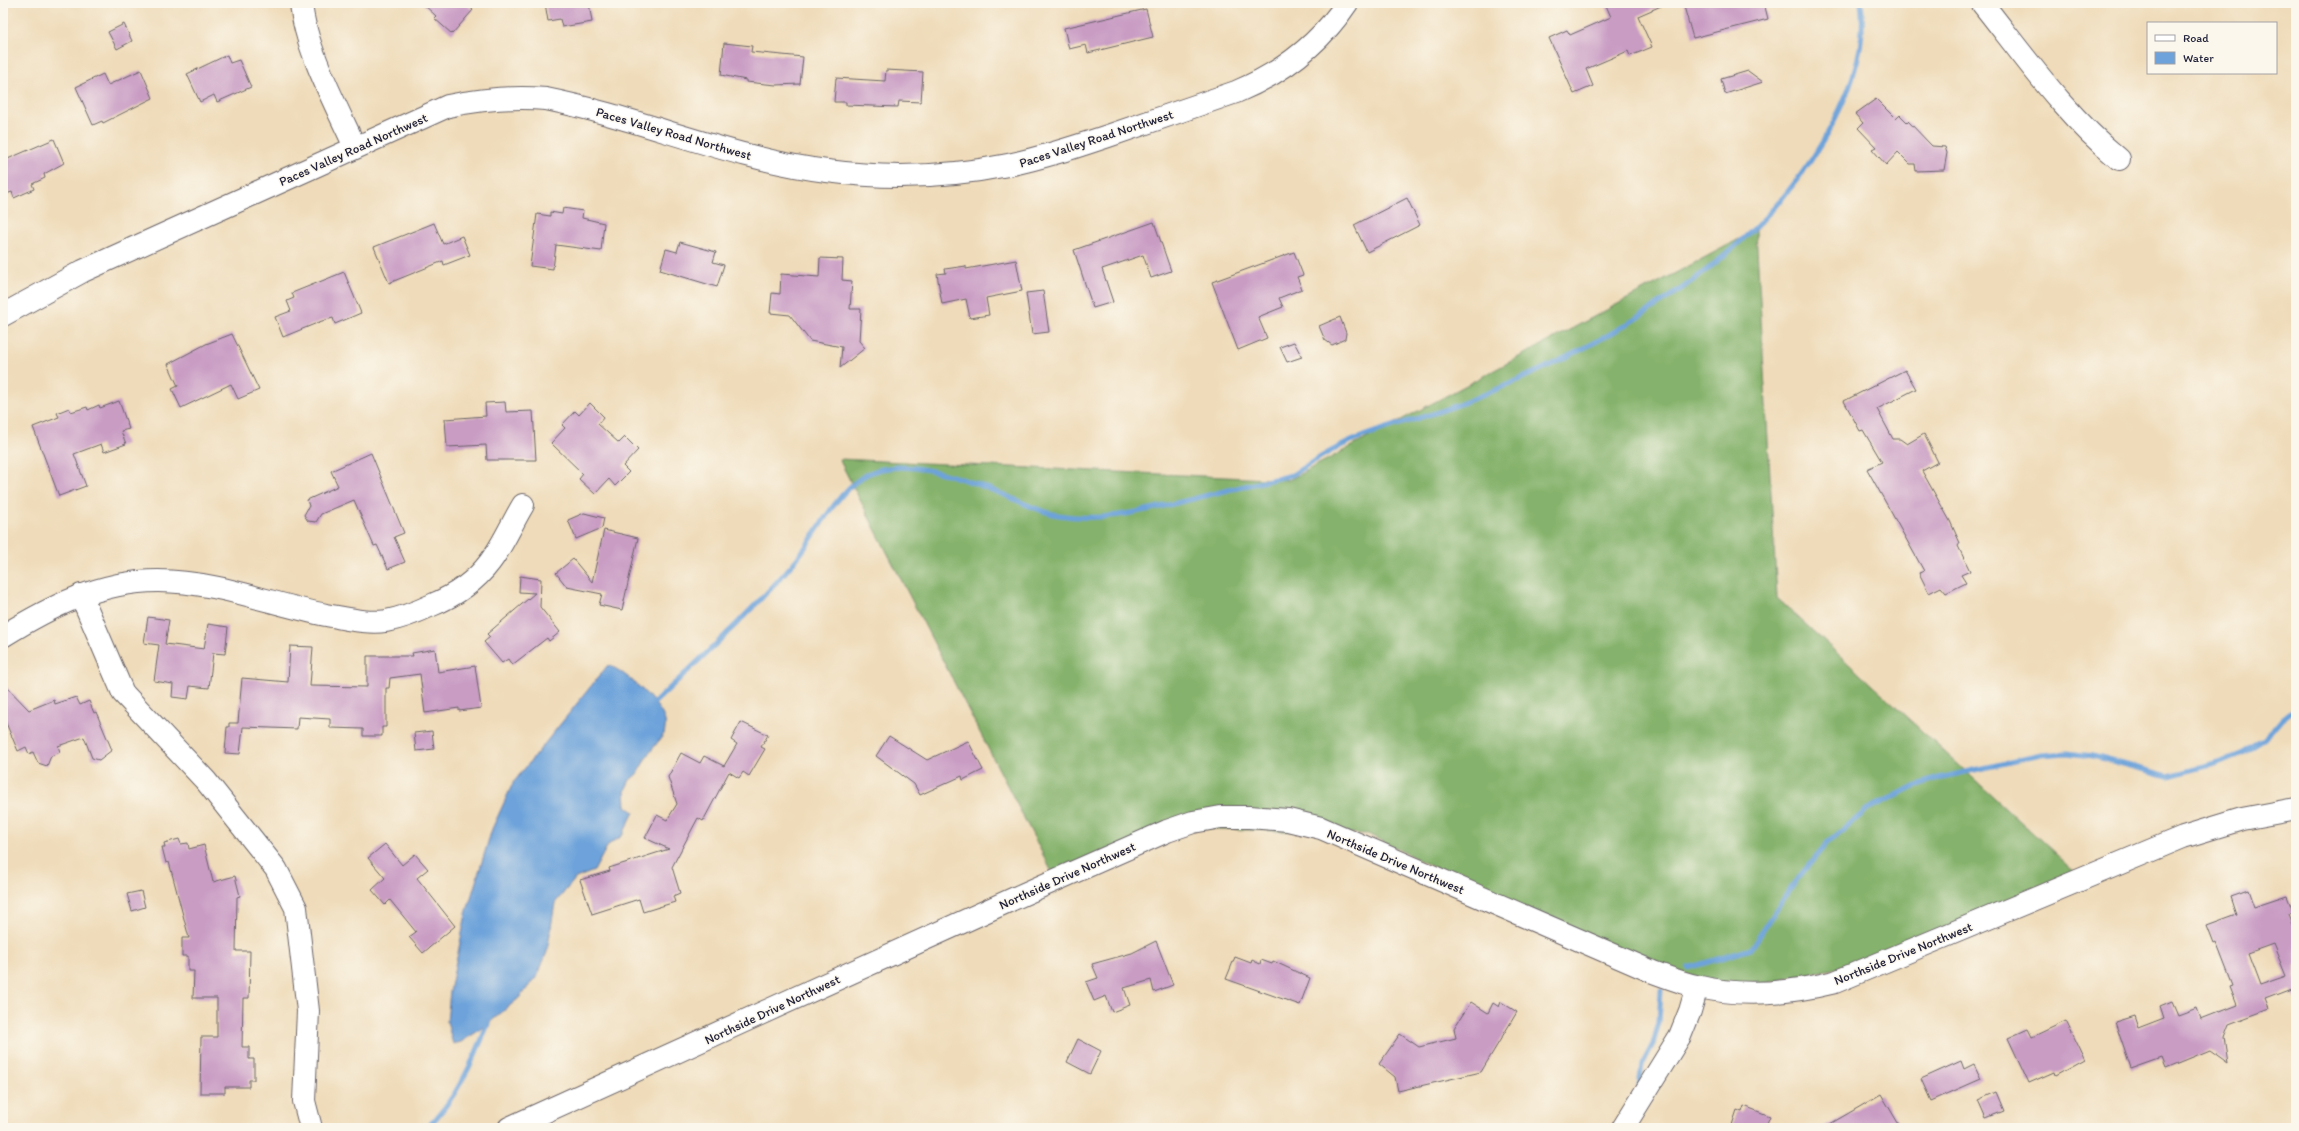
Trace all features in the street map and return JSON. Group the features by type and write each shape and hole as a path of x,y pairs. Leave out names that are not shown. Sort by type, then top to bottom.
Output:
{"street":[{"path":"302,3 303,20 320,70 355,147"},
{"name":"Paces Valley Road Northwest","path":"3,315 83,271 448,106 483,98 519,96 568,103 762,158 826,171 871,175 918,176 964,172 1009,165 1062,151 1236,92 1260,82 1282,69 1310,48 1336,19 1347,3"},
{"path":"1982,3 2071,115 2093,138 2118,159"},
{"path":"3,636 81,595 116,585 156,581 183,582 344,618 385,621 420,611 440,602 469,585 490,562 523,505"},
{"path":"81,595 123,693 206,781 276,869 296,908 308,1011 304,1101 311,1128"},
{"name":"Northside Drive Northwest","path":"510,1128 1153,837 1193,822 1221,817 1249,816 1288,820 1321,828 1653,972 1697,986 1734,992 1766,993 1804,989 1835,982 2183,837 2242,819 2296,809"},
{"path":"1623,1128 1680,1036 1690,1012 1697,986"}],"green space":[{"path":"1756,230 1777,598 2082,878 1931,948 1724,992 1567,935 1368,834 1192,828 1057,882 839,459 1289,480"}],"water":[{"path":"608,665 623,673 641,688 657,706 665,723 664,734 648,755 637,774 630,780 625,790 626,806 634,812 622,836 608,845 594,871 576,878 555,903 547,952 538,975 519,998 483,1028 461,1042 453,1044 447,1022 450,991 466,914 492,829 513,783"}],"building":[{"path":"422,3 465,3 473,10 452,34 434,18 436,16"},
{"path":"545,3 589,3 592,22 562,27 560,19 548,21"},
{"path":"1605,3 1668,3 1638,16 1652,47 1630,56 1628,51 1586,69 1593,86 1574,94 1549,38 1567,30 1570,35 1611,17"},
{"path":"1683,3 1764,3 1768,19 1693,38"},
{"path":"1146,9 1153,37 1088,53 1086,45 1069,49 1064,28"},
{"path":"124,24 132,41 117,49 108,32"},
{"path":"724,43 752,46 751,52 803,57 800,84 776,85 746,82 746,80 721,75"},
{"path":"227,55 230,63 239,60 251,87 217,102 214,95 200,102 187,74"},
{"path":"141,70 153,98 103,123 102,121 93,125 76,87 103,74 108,85"},
{"path":"886,70 923,72 921,102 899,101 898,107 846,105 846,102 834,102 836,78 885,81"},
{"path":"1748,71 1763,82 1725,94 1721,79"},
{"path":"1876,99 1896,119 1900,115 1907,122 1908,121 1932,146 1945,147 1947,153 1944,170 1916,171 1915,164 1910,164 1898,152 1886,165 1872,149 1876,147 1858,128 1863,123 1855,114"},
{"path":"54,139 64,163 44,174 45,178 32,184 34,189 14,198 12,192 3,195 3,161"},
{"path":"1407,198 1420,225 1367,252 1354,225"},
{"path":"563,208 583,211 582,218 604,223 601,251 556,245 553,269 530,266 537,214 550,216 550,212 562,214"},
{"path":"1154,222 1171,271 1151,278 1143,255 1102,269 1113,302 1093,308 1074,250"},
{"path":"434,223 443,244 462,236 470,255 444,265 443,261 389,283 374,247"},
{"path":"680,242 716,252 713,262 724,265 717,287 660,270 666,249 677,252"},
{"path":"1294,252 1303,275 1297,277 1302,289 1279,298 1283,307 1258,317 1267,338 1238,350 1212,282"},
{"path":"820,258 843,259 842,280 852,281 850,309 861,309 859,341 865,348 840,368 842,347 810,341 790,315 770,313 772,293 780,294 781,274 819,277"},
{"path":"1016,260 1022,291 986,298 989,315 970,318 966,299 942,304 937,274 946,273 945,269 966,266 966,269"},
{"path":"344,272 361,313 335,324 333,318 322,321 283,337 275,317 291,311 287,301 294,298 292,293"},
{"path":"1043,291 1049,332 1032,334 1026,293"},
{"path":"1340,317 1346,333 1345,339 1332,345 1325,340 1319,326"},
{"path":"232,334 259,390 238,399 231,384 181,408 172,389 178,386 168,364 206,344"},
{"path":"1294,342 1302,357 1287,362 1280,347"},
{"path":"1905,370 1916,389 1877,409 1893,439 1900,439 1907,444 1924,434 1938,462 1922,471 1950,521 1960,543 1958,546 1970,571 1961,575 1966,583 1946,593 1941,587 1929,593 1919,573 1924,571 1867,469 1882,462 1863,430 1860,431 1844,401"},
{"path":"119,401 129,429 121,431 126,444 104,452 101,444 74,454 86,486 59,496 33,427 59,417 57,413 69,408 71,412 87,407 88,410 99,405 100,408"},
{"path":"505,402 506,412 533,411 536,460 487,460 486,445 447,447 445,419 486,416 485,403"},
{"path":"590,403 604,417 598,424 619,443 625,437 638,450 623,466 629,472 615,486 609,479 595,494 579,479 583,474 551,443 565,428 562,425 575,411 579,415"},
{"path":"371,453 404,533 394,537 405,562 388,569 377,545 374,546 354,500 321,514 316,522 308,521 304,515 309,506 307,500 338,486 331,471"},
{"path":"584,513 604,518 602,528 576,539 568,520"},
{"path":"604,530 638,538 622,610 599,605 602,594 567,587 556,573 573,559 592,582"},
{"path":"520,576 541,579 540,607 560,632 549,641 547,638 512,665 508,659 502,663 484,642 490,637 487,634 535,593 519,592"},
{"path":"148,617 169,620 165,644 204,649 208,624 228,627 225,654 213,653 209,688 190,686 188,699 172,697 173,684 154,681 159,645 144,643"},
{"path":"290,646 313,647 310,686 367,687 367,656 413,656 412,653 435,649 438,672 475,666 481,708 459,711 459,708 425,713 420,674 390,678 389,688 386,688 386,727 382,727 382,736 363,736 363,729 330,728 330,719 298,717 297,729 243,727 240,754 225,753 227,727 229,727 229,723 238,723 242,678 288,682"},
{"path":"3,683 29,710 54,700 55,704 76,697 80,705 89,701 94,713 96,712 112,750 99,760 92,758 84,737 58,746 60,752 51,756 47,766 38,763 33,752 29,754 26,747 18,751 3,716"},
{"path":"741,722 768,735 761,747 765,749 749,776 743,772 739,778 729,772 703,821 698,818 672,867 680,893 673,896 675,902 643,912 639,899 592,914 580,880 610,871 609,868 669,849 645,838 657,815 667,820 677,804 668,777 681,753 700,763 704,756 724,766 737,744 731,740"},
{"path":"432,731 434,749 416,751 414,733"},
{"path":"889,736 927,760 968,741 983,770 963,780 962,776 920,795 914,784 876,756"},
{"path":"179,839 181,844 188,843 189,849 204,845 213,882 235,876 240,896 237,897 236,951 250,951 249,998 243,998 242,1047 249,1047 249,1059 254,1059 254,1080 249,1080 249,1087 225,1087 225,1093 200,1093 201,1037 217,1037 217,998 193,998 194,971 188,971 188,956 182,956 182,938 189,938 169,862 166,863 162,847 165,847 164,843"},
{"path":"385,844 402,865 415,854 428,869 417,878 455,926 423,953 409,937 416,932 390,900 385,905 372,890 385,878 368,858"},
{"path":"2248,890 2254,907 2287,896 2293,912 2289,914 2296,932 2296,999 2291,989 2265,999 2269,1009 2229,1024 2224,1037 2228,1063 2210,1050 2166,1068 2162,1058 2131,1069 2115,1022 2134,1016 2138,1028 2164,1018 2160,1006 2172,1001 2178,1015 2197,1008 2201,1019 2237,1005 2230,987 2233,986 2216,942 2214,943 2207,925 2237,914 2231,896","holes":["2273,944 2286,976 2260,985 2248,953"]},
{"path":"141,891 145,907 132,911 127,894"},
{"path":"1156,941 1173,985 1154,992 1151,980 1124,988 1130,1005 1112,1012 1106,996 1094,1001 1086,982 1098,978 1092,964 1132,953"},
{"path":"1235,957 1251,963 1252,960 1260,964 1261,960 1272,964 1273,961 1310,978 1300,1005 1226,979"},
{"path":"1471,1002 1488,1013 1493,1003 1499,1007 1501,1002 1517,1012 1481,1072 1398,1091 1395,1077 1379,1064 1400,1034 1419,1047 1456,1038 1454,1028"},
{"path":"2066,1021 2084,1059 2055,1075 2054,1072 2029,1083 2008,1038 2028,1029 2032,1037"},
{"path":"1078,1039 1101,1051 1090,1074 1067,1062"},
{"path":"1961,1061 1964,1069 1974,1064 1981,1079 1931,1101 1921,1079"},
{"path":"1996,1092 2004,1111 1986,1118 1978,1100"},
{"path":"1881,1094 1901,1128 1823,1128 1861,1106"},
{"path":"1744,1106 1770,1116 1765,1128 1731,1128 1737,1110 1742,1112"}],"waterway":[{"path":"654,703 726,634 779,580 803,551 833,506 851,486 861,478 876,470 894,467 935,471 975,483 1051,514 1091,517 1141,511 1292,475 1308,464 1343,445 1373,433 1458,405 1509,384 1561,360 1613,332 1663,302 1710,267 1754,229 1792,187 1832,125 1854,75 1861,39 1861,3"},
{"path":"1688,968 1751,949 1794,883 1827,843 1867,810 1914,786 1939,778 2041,755 2067,753 2093,756 2168,776 2219,763 2243,753 2265,739 2282,719 2296,708"},
{"path":"1639,1086 1642,1065 1653,1044 1659,1022 1661,990"},
{"path":"427,1128 447,1105 463,1079 488,1024"}]}
